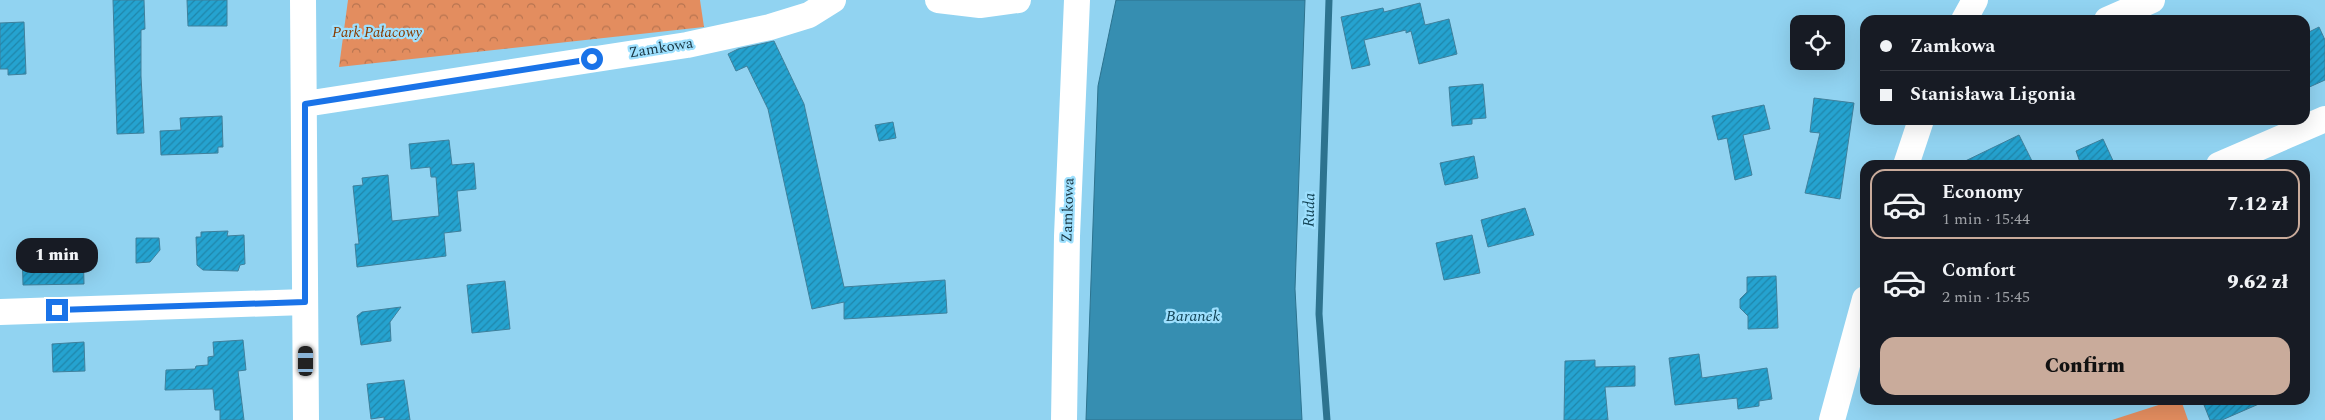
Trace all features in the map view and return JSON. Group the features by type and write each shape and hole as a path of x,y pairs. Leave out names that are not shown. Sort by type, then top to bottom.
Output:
{"street":[{"path":"303,0 306,420"},
{"name":"Zamkowa","path":"305,104 687,45 770,27 810,15 833,0"},
{"path":"938,0 980,5 1018,0"},
{"name":"Zamkowa","path":"1064,420 1067,236 1077,0"},
{"path":"1967,15 1975,0"},
{"path":"2118,15 2152,0"},
{"path":"2231,160 2325,120"},
{"path":"1908,160 1919,125"},
{"path":"0,312 305,302"},
{"path":"1832,420 1860,321"}],"green space":[{"name":"Park Pałacowy","path":"348,0 700,0 704,27 339,67"},
{"path":"2158,405 2183,405 2188,420 2112,420"}],"water":[{"name":"Baranek","path":"1116,0 1305,0 1295,289 1302,420 1086,420 1098,86"}],"building":[{"path":"113,0 144,0 145,29 141,30 141,76 144,133 117,134"},
{"path":"187,0 227,0 227,26 188,26"},
{"path":"1420,3 1425,25 1449,19 1457,54 1419,64 1411,31 1406,33 1406,30 1364,40 1370,65 1352,69 1341,17 1383,8 1384,12"},
{"path":"24,22 26,74 8,75 8,69 0,69 0,23"},
{"path":"2319,27 2325,40 2325,80 2310,87 2310,32"},
{"path":"774,41 804,104 844,287 945,280 947,313 844,319 844,302 812,309 768,109 747,66 736,71 728,54 738,49"},
{"path":"1483,84 1486,118 1472,119 1472,124 1452,126 1449,87"},
{"path":"1814,98 1854,103 1840,199 1805,193 1820,133 1810,132"},
{"path":"1764,105 1770,129 1743,135 1752,175 1735,180 1727,138 1718,140 1712,116"},
{"path":"222,116 223,147 218,147 218,153 161,155 160,131 181,130 180,118"},
{"path":"893,122 896,138 879,141 875,125"},
{"path":"2019,135 2032,160 1967,160"},
{"path":"2103,139 2113,160 2079,160 2076,151"},
{"path":"449,140 452,165 474,163 476,189 457,191 461,231 444,233 446,256 357,267 355,244 359,244 353,186 363,185 362,178 388,175 392,221 439,216 436,177 431,177 430,167 411,169 409,144"},
{"path":"1474,156 1478,178 1445,185 1440,163"},
{"path":"1525,208 1534,235 1488,247 1481,220"},
{"path":"228,231 227,236 244,235 245,264 240,265 238,271 203,270 197,265 196,237 201,237 201,232"},
{"path":"1472,235 1480,273 1444,280 1436,243"},
{"path":"136,238 159,238 160,250 150,262 136,263"},
{"path":"83,244 84,284 23,285 22,245"},
{"path":"1776,276 1778,328 1748,329 1748,316 1740,308 1740,299 1747,292 1747,277"},
{"path":"505,281 510,329 472,333 467,285"},
{"path":"401,307 390,322 391,341 361,345 357,316 362,312"},
{"path":"243,340 246,370 238,371 244,420 220,420 220,410 215,410 213,389 165,390 166,370 195,369 196,366 208,365 208,357 214,356 213,342"},
{"path":"84,342 85,371 53,372 52,344"},
{"path":"1699,354 1702,378 1767,368 1772,399 1759,401 1759,406 1738,409 1737,398 1675,405 1669,358"},
{"path":"1595,360 1595,367 1635,366 1635,386 1605,387 1608,420 1564,420 1565,361"},
{"path":"404,380 410,420 384,420 384,417 371,419 367,384"},
{"path":"2204,405 2256,405 2222,420 2210,420"}],"waterway":[{"name":"Ruda","path":"1327,420 1319,314 1329,0"}],"route":[{"path":"57,310 305,302 305,104 592,59"}]}
